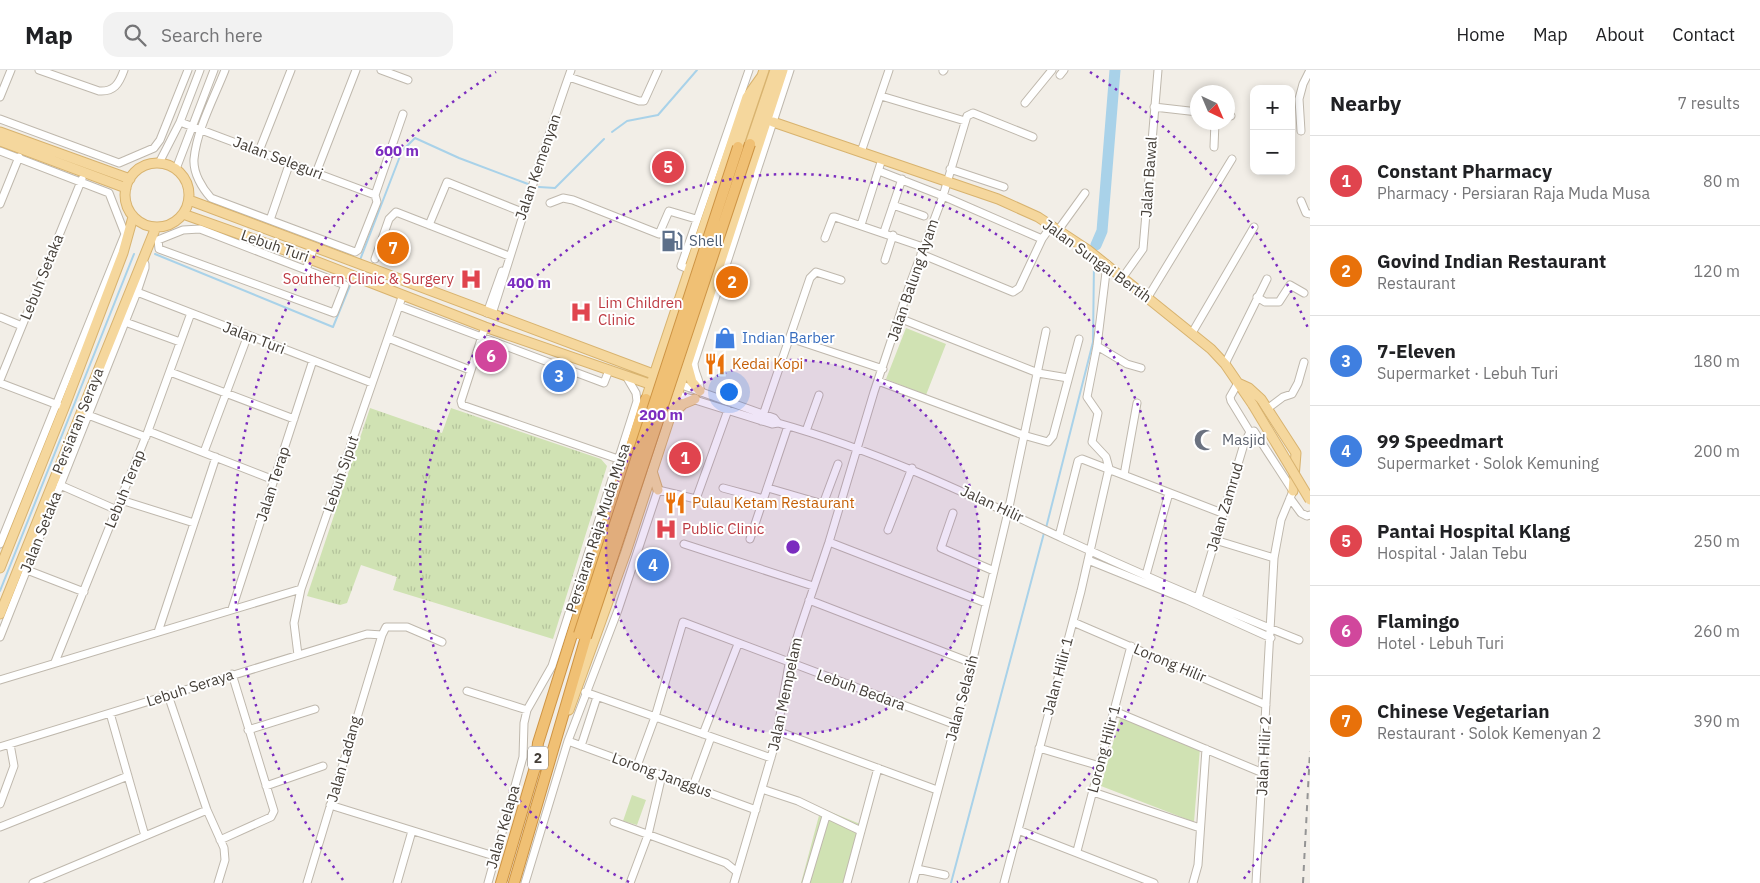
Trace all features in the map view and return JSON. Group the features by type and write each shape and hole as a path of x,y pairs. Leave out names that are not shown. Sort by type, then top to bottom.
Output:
{"highway":[{"name":"Persiaran Raja Muda Musa","path":"501,883 535,768 583,636 750,144"},
{"name":"Persiaran Raja Muda Musa","path":"514,883 583,636 738,147"},
{"path":"535,768 538,743 610,500 632,430 646,399"}],"main road":[{"name":"Persiaran Raja Muda Musa","path":"750,144 775,70"},
{"path":"549,758 568,714 626,552 686,361 783,70"},
{"name":"Persiaran Raja Muda Musa","path":"738,147 763,73"},
{"path":"646,399 691,270 747,97 763,73"},
{"name":"Jalan Sungai Bertih","path":"773,122 998,199 1056,227 1148,297 1192,333 1225,364 1254,405 1310,500"},
{"path":"0,132 130,179"},
{"path":"0,141 126,188"},
{"path":"160,163 176,169 187,182 189,200 183,214 171,224 156,228 133,217 126,204 126,188 130,179 142,167 160,163"},
{"name":"Lebuh Turi","path":"189,200 314,247 358,260 489,314 679,384"},
{"name":"Lebuh Turi","path":"183,214 350,274 457,317 676,394"},
{"name":"Persiaran Seraya","path":"0,568 60,406 123,253 133,217"},
{"path":"720,261 739,227"},
{"name":"Persiaran Seraya","path":"0,614 156,228"},
{"path":"457,317 475,320 489,314"},
{"path":"667,340 669,357 675,362 680,361 691,347"},
{"path":"635,368 648,366 661,355"},
{"path":"686,361 692,382 700,391"},
{"path":"636,379 645,391 646,399"},
{"path":"1238,383 1254,392 1296,453 1292,494"},
{"path":"669,419 683,404 695,399"},
{"path":"632,430 648,420 656,423 661,430 661,443"},
{"path":"652,471 658,490"},
{"path":"626,552 636,554"}],"street":[{"path":"0,97 3,82 11,70"},
{"path":"39,70 108,92 116,87 124,70"},
{"path":"0,119 119,163 154,148 160,140 188,70"},
{"path":"160,163 180,122 200,70"},
{"path":"176,169 214,70"},
{"name":"Lebuh Turi","path":"225,70 202,130 194,160 204,190 211,198 270,220 358,260"},
{"path":"259,151 291,70"},
{"path":"316,173 356,70"},
{"path":"381,70 408,80"},
{"path":"570,73 639,101 644,101 648,97 658,70"},
{"path":"691,270 681,266 749,70"},
{"path":"700,391 701,383 694,371 694,363 790,70"},
{"path":"861,152 889,70"},
{"path":"1024,102 1052,70"},
{"name":"Jalan Bawal","path":"1123,277 1143,249 1158,70"},
{"path":"1300,130 1299,99 1303,84 1310,70"},
{"name":"Jalan Kemenyan","path":"489,314 506,271 506,265 522,212 570,73"},
{"path":"881,96 965,121"},
{"path":"1154,107 1190,111"},
{"name":"Jalan Balung Ayam","path":"857,448 922,250 943,196 965,121 970,113 973,113 1033,137"},
{"path":"358,260 358,250 377,202 375,195 403,114"},
{"name":"Jalan Seleguri","path":"180,122 375,195"},
{"path":"1214,147 1215,130"},
{"name":"Persiaran Seraya","path":"0,151 109,193 124,234 60,406 0,544"},
{"path":"0,204 19,158"},
{"path":"1148,297 1232,159"},
{"path":"860,225 882,160"},
{"path":"270,220 290,162"},
{"path":"950,169 1004,188"},
{"path":"714,170 721,177"},
{"path":"879,171 943,196 1042,239"},
{"name":"Lebuh Setaka","path":"0,381 84,173"},
{"path":"884,232 902,179"},
{"path":"429,225 447,182 522,212"},
{"path":"825,238 833,218 860,225 893,235 989,284 1013,292 1016,291 1042,239 1056,227 1085,193"},
{"path":"550,203 563,198 574,200 659,234 668,211 696,219"},
{"path":"1301,201 1306,213 1310,214"},
{"path":"893,205 924,216"},
{"path":"375,259 392,214 396,212 509,256"},
{"path":"1192,333 1254,227"},
{"path":"200,229 306,270 345,285 333,314 162,251 157,245 158,240 184,230 200,229"},
{"path":"885,260 893,235"},
{"path":"306,270 314,247"},
{"name":"Jalan Setaka","path":"0,637 137,292 145,268 142,261"},
{"path":"1107,264 1097,346 1087,397 1098,413 1092,442 1106,456 1108,468"},
{"path":"762,417 812,274 821,272 842,280"},
{"path":"1225,364 1267,279"},
{"path":"1257,297 1266,302 1279,302 1290,284 1304,294"},
{"name":"Jalan Turi","path":"137,292 372,383"},
{"name":"Lebuh Siput","path":"298,655 294,623 301,589 402,296"},
{"path":"399,306 604,383 609,370"},
{"name":"Lebuh Terap","path":"55,662 121,500 191,314"},
{"path":"0,317 22,326"},
{"path":"900,318 1038,373 1068,378"},
{"path":"125,322 180,342"},
{"path":"485,327 461,401 466,407 618,459"},
{"name":"Jalan Selasih","path":"913,883 972,663 1008,512 1046,331"},
{"path":"204,452 248,335"},
{"path":"388,338 470,370"},
{"path":"790,338 883,369"},
{"path":"878,382 1023,436 1046,441 1052,439 1079,340"},
{"path":"1097,346 1127,364 1141,368"},
{"name":"Jalan Terap","path":"232,609 313,360"},
{"path":"1267,409 1282,397 1292,394 1298,383 1304,362"},
{"path":"170,372 294,419"},
{"name":"Jalan Kelapa","path":"488,883 494,856 524,757 524,723 527,710 552,666 610,500 618,459 632,430 637,401 636,393 626,376"},
{"path":"0,381 60,406"},
{"path":"1238,383 1230,397 1231,401 1250,432 1257,434 1301,513 1307,516 1310,515"},
{"name":"Jalan Hilir","path":"679,384 762,417"},
{"name":"Jalan Hilir","path":"676,394 728,410 774,418 775,424 806,431 912,468 1146,575 1299,640"},
{"path":"806,431 818,395"},
{"path":"1124,475 1137,403"},
{"path":"525,883 568,741 585,692 618,610 658,490 696,499 728,410"},
{"path":"88,415 204,452 274,480"},
{"path":"750,539 788,426"},
{"name":"Jalan Zamrud","path":"1198,598 1222,513 1244,444 1250,432"},
{"name":"Jalan Mempelam","path":"734,883 771,758 789,664 829,542 857,448"},
{"path":"158,632 216,457"},
{"path":"1059,536 1078,461 1087,459 1222,513"},
{"path":"768,488 822,504 826,499 838,464"},
{"path":"888,530 912,468"},
{"name":"Jalan Hilir 1","path":"1004,883 1088,560 1108,468"},
{"path":"60,485 117,510"},
{"path":"723,488 764,499"},
{"path":"1146,575 1169,492"},
{"name":"Jalan Hilir 2","path":"1256,883 1274,558 1281,520 1292,494"},
{"path":"121,500 194,524"},
{"path":"953,514 941,548 994,571"},
{"path":"1215,540 1274,558"},
{"path":"829,542 986,603"},
{"path":"684,544 813,586"},
{"path":"1088,560 1187,600 1271,638"},
{"path":"26,570 84,592"},
{"path":"0,680 301,589"},
{"path":"809,600 972,663"},
{"name":"Lebuh Bedara","path":"655,717 683,622 789,664 956,725"},
{"name":"Lorong Hilir","path":"1072,622 1266,705"},
{"name":"Lebuh Seraya","path":"0,747 367,634 382,635 386,627 407,626 442,642"},
{"name":"Jalan Ladang","path":"307,883 382,635"},
{"path":"693,786 707,736 738,644"},
{"name":"Lorong Hilir 1","path":"1077,851 1131,646"},
{"path":"220,840 273,815 232,674"},
{"path":"467,690 527,710"},
{"path":"585,692 771,758"},
{"path":"168,695 207,810 224,848 225,860 218,883"},
{"path":"581,746 598,697"},
{"path":"248,730 315,709"},
{"path":"1114,711 1263,773"},
{"path":"110,713 145,836"},
{"path":"637,766 655,717"},
{"path":"777,731 937,790"},
{"name":"Lorong Janggus","path":"568,741 756,810"},
{"path":"0,804 14,766 10,744"},
{"path":"1039,748 1100,766"},
{"path":"1193,883 1198,865 1206,749"},
{"path":"266,786 323,766"},
{"path":"847,883 878,768"},
{"path":"630,883 648,834 662,775"},
{"path":"0,827 128,776"},
{"path":"762,789 798,801 826,816 861,831"},
{"path":"1093,792 1200,828"},
{"path":"330,805 494,856"},
{"path":"33,883 207,810"},
{"path":"806,883 826,816"},
{"path":"614,822 726,863 737,872"},
{"path":"1018,830 1077,851 1154,883"},
{"path":"397,883 412,831"},
{"path":"917,869 945,875"}],"green space":[{"path":"906,328 946,344 926,395 886,379"},
{"path":"370,408 442,433 451,408 601,459 607,466 553,639 393,590 397,577 361,565 347,603 340,605 307,596"},
{"path":"1120,718 1200,748 1194,822 1101,786"},
{"path":"632,795 646,800 637,825 623,821"},
{"path":"821,808 865,826 850,883 801,883"}],"waterway":[{"path":"612,132 627,121 658,115 697,70"},
{"path":"1096,245 1102,231 1115,70"},
{"path":"360,260 402,151 415,138 459,158 528,184"},
{"path":"539,187 555,188 604,139"},
{"path":"0,591 134,254"},
{"path":"155,254 333,327 353,278"},
{"path":"1046,528 1093,342 1094,262"},
{"path":"951,883 1044,533"}],"railway":[{"path":"1303,883 1310,751"}],"place":[{"name":"Pantai Hospital Klang","path":"668,167"},
{"name":"Shell","path":"672,241"},
{"name":"Chinese Vegetarian","path":"393,248"},
{"name":"Southern Clinic & Surgery","path":"471,279"},
{"name":"Govind Indian Restaurant","path":"732,282"},
{"name":"Lim Children Clinic","path":"581,312"},
{"name":"Indian Barber","path":"725,338"},
{"name":"Flamingo","path":"491,356"},
{"name":"Kedai Kopi","path":"715,364"},
{"name":"7-Eleven","path":"559,376"},
{"name":"Masjid","path":"1205,440"},
{"name":"Constant Pharmacy","path":"685,458"},
{"name":"Pulau Ketam Restaurant","path":"675,503"},
{"name":"Public Clinic","path":"666,529"},
{"name":"99 Speedmart","path":"653,565"}]}
